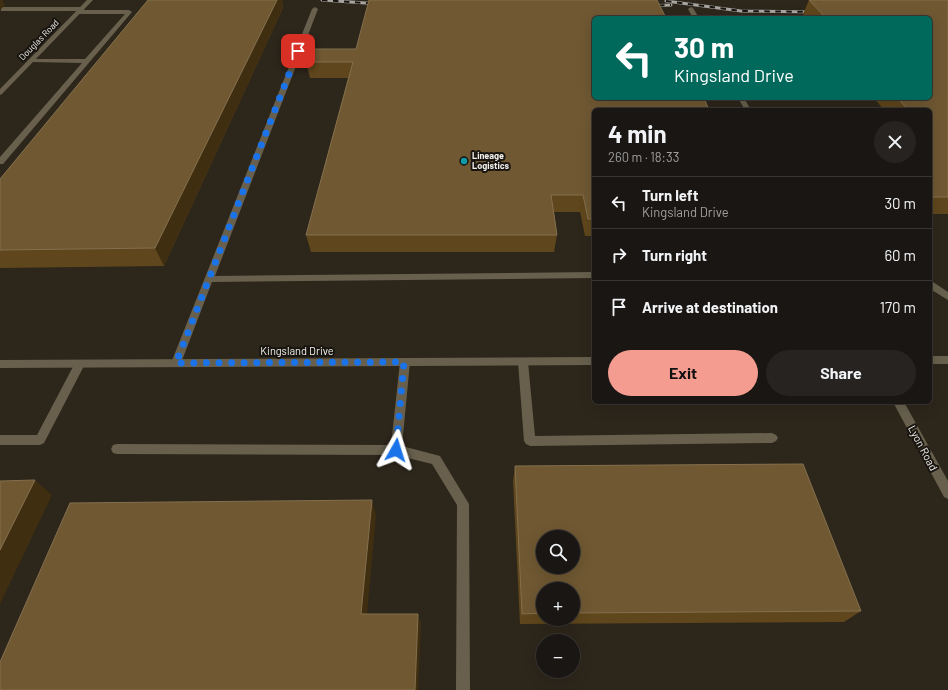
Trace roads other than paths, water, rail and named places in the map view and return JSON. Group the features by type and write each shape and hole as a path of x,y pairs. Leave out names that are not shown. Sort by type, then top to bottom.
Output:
{"street":[{"name":"Douglas Road","path":"0,93 90,0"},
{"path":"176,363 315,8"},
{"path":"1,9 129,12 1,160"},
{"path":"691,9 695,16"},
{"path":"32,60 87,61"},
{"path":"210,279 592,275"},
{"path":"932,285 948,297"},
{"path":"932,360 948,360"},
{"path":"396,450 404,362"},
{"path":"523,362 530,441 772,438"},
{"name":"Kingsland Drive","path":"0,364 592,362"},
{"path":"0,440 40,440 80,364"},
{"name":"Lyon Road","path":"899,404 948,493"},
{"path":"117,449 396,450 436,460 463,504 463,690"}],"railway":[{"path":"322,0 380,4"},
{"path":"666,1 741,11 816,12"},
{"path":"648,6 671,5"}],"place":[{"name":"Lineage Logistics","path":"464,161"}]}
